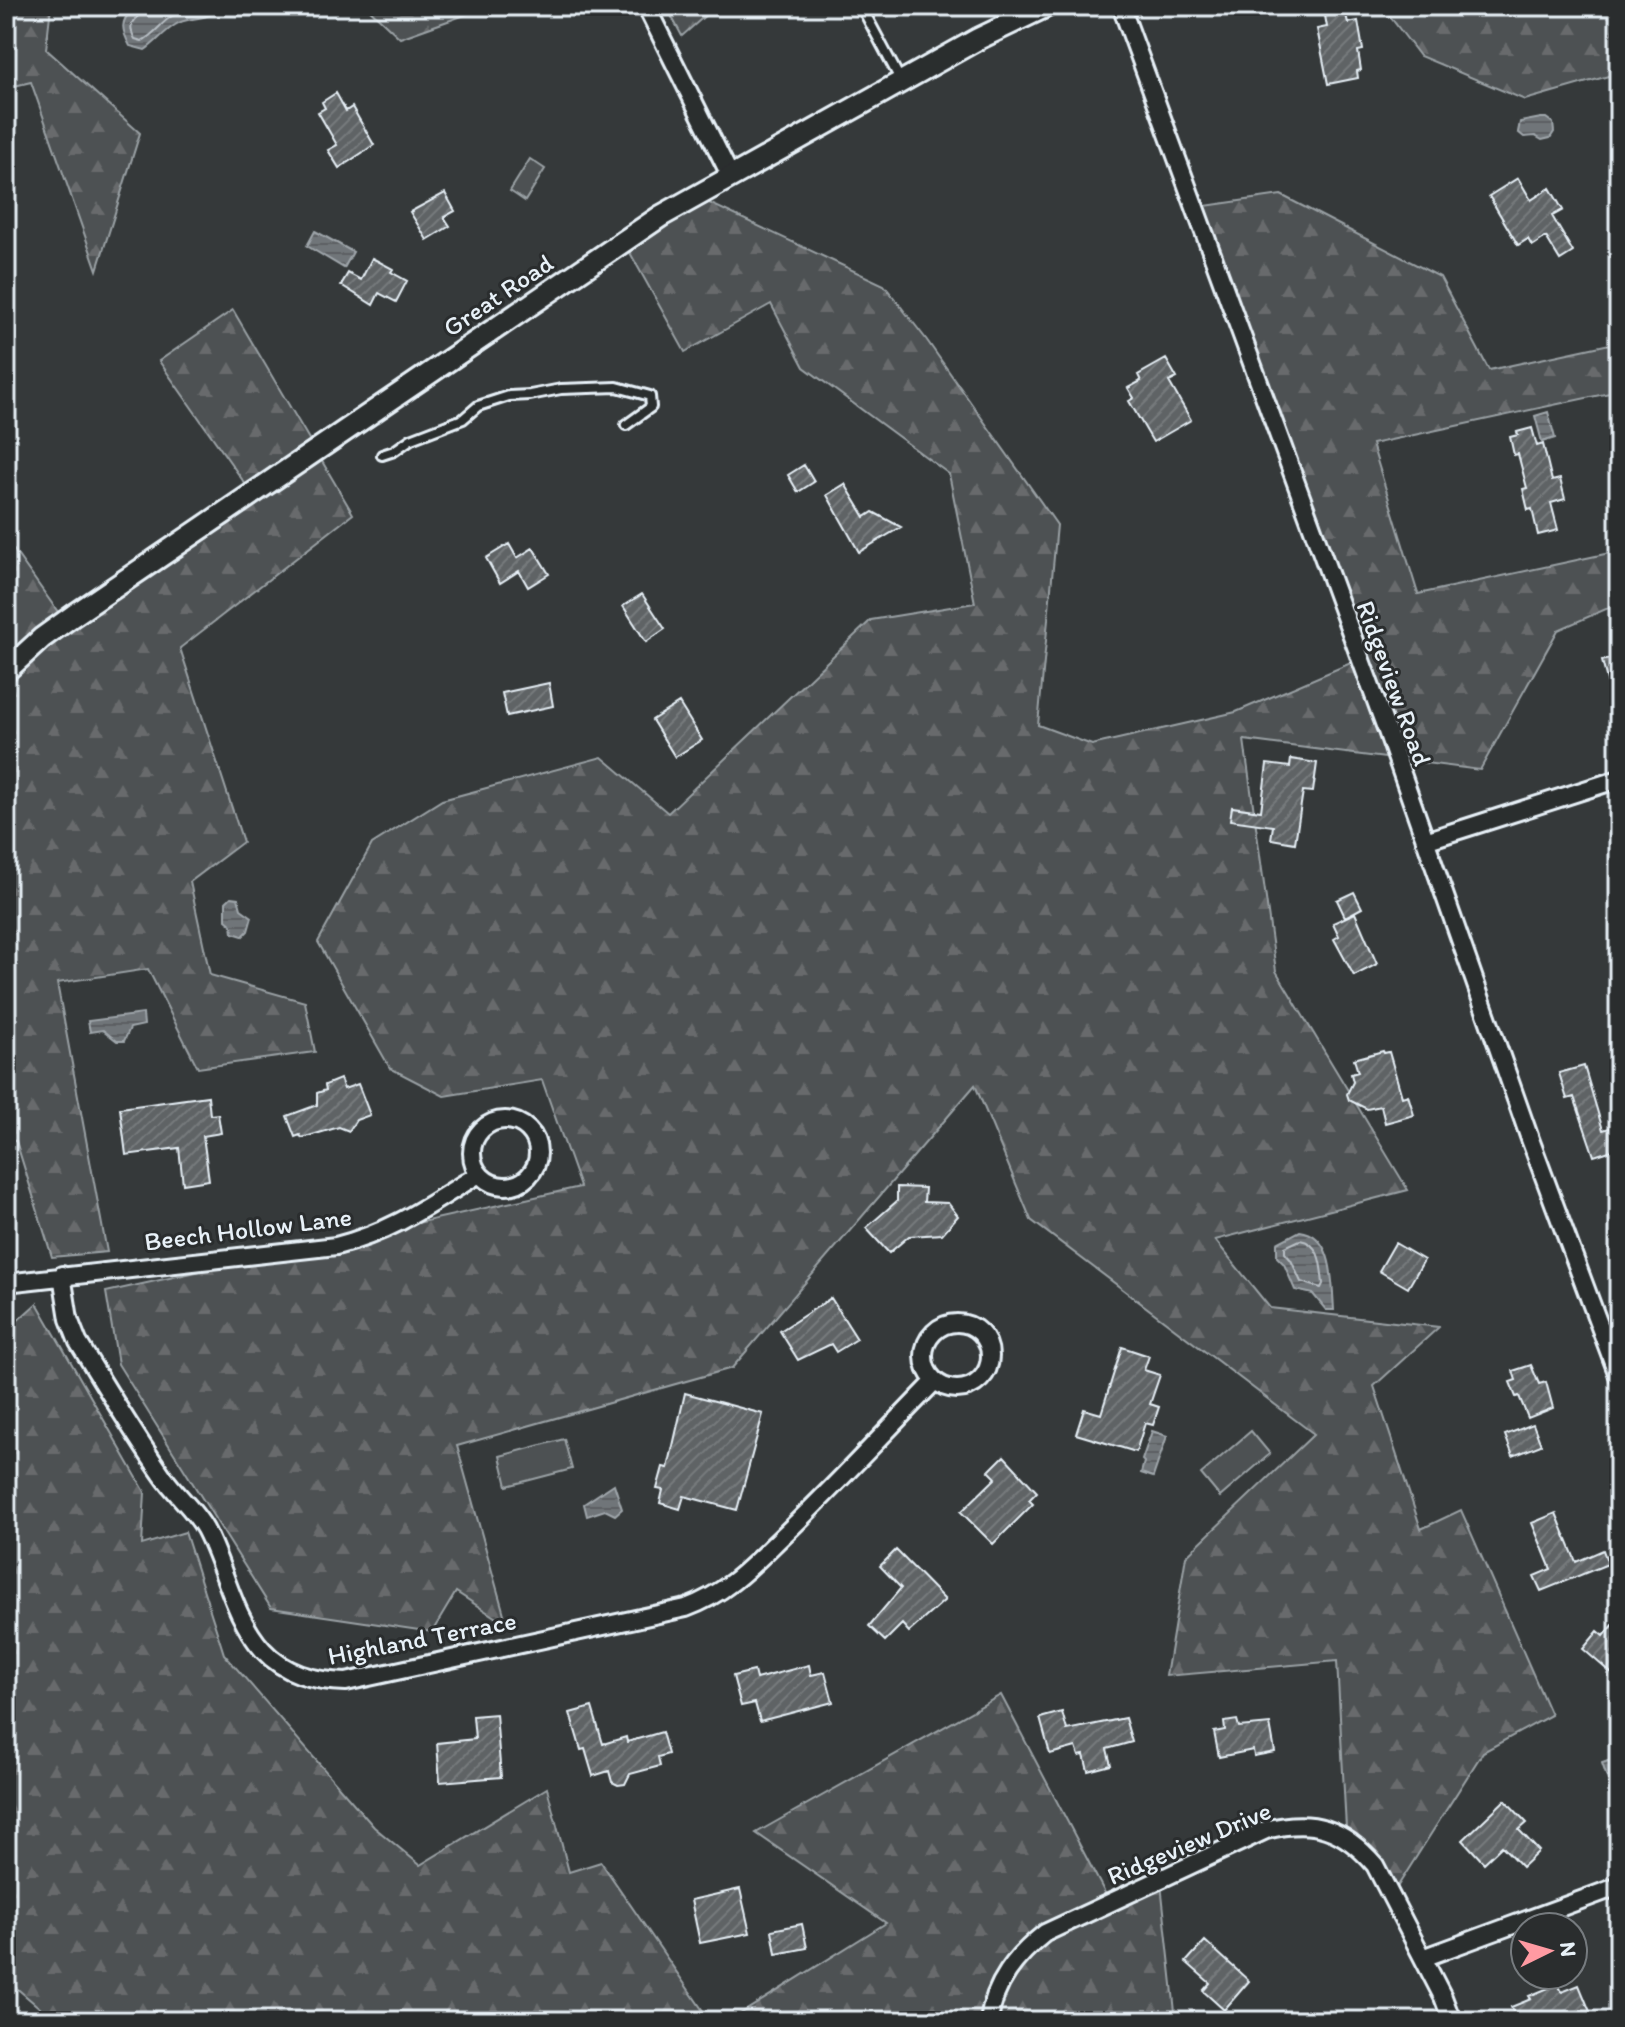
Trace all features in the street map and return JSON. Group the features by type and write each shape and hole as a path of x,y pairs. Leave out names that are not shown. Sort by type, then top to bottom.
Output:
{"street":[{"path":"646,6 731,177"},
{"name":"Great Road","path":"6,671 42,638 86,607 661,216 978,39 1047,6"},
{"name":"Ridgeview Road","path":"1121,6 1619,1378"},
{"path":"1425,841 1619,779"},
{"path":"499,1120 513,1120 525,1125 534,1135 539,1148 538,1162 532,1174 522,1182 499,1186 479,1174 473,1162 472,1148 477,1135 486,1125 499,1120"},
{"name":"Beech Hollow Lane","path":"6,1283 336,1246 368,1238 396,1226 479,1174"},
{"name":"Highland Terrace","path":"62,1275 69,1319 78,1342 162,1474 204,1528 251,1634 264,1651 281,1665 300,1675 322,1681 346,1682 686,1608 709,1600 728,1588 816,1504 935,1381"},
{"path":"956,1323 969,1325 980,1332 988,1343 991,1355 989,1368 982,1379 971,1387 959,1390 946,1388 935,1381 927,1370 924,1357 926,1344 933,1333 956,1323"},
{"name":"Ridgeview Drive","path":"989,2021 998,1986 1010,1967 1025,1949 1045,1933 1266,1830 1286,1825 1326,1828 1345,1836 1375,1865 1443,1997 1452,2021"},
{"path":"1423,1958 1619,1886"}],"lane":[{"path":"861,6 902,83"},
{"path":"382,455 411,439 463,419 478,406 509,396 561,389 617,387 650,396 651,407 626,425"}],"green space":[{"path":"6,6 51,6 46,49 140,133 97,270 31,82 6,88"},
{"path":"366,6 490,6 400,38"},
{"path":"666,6 716,6 682,36"},
{"path":"1382,6 1619,6 1619,73 1525,100 1420,56"},
{"path":"530,159 545,169 525,201 510,191"},
{"path":"1281,195 1440,277 1489,370 1619,342 1619,391 1372,444 1418,594 1619,551 1619,606 1558,630 1480,770 1244,740 1276,971 1408,1190 1215,1240 1270,1308 1439,1327 1374,1386 1421,1529 1461,1510 1551,1715 1483,1752 1394,1892 1347,1847 1337,1661 1166,1676 1186,1556 1314,1434 1031,1220 975,1085 732,1368 457,1446 507,1625 456,1592 432,1632 271,1608 118,1364 106,1292 580,1187 542,1080 444,1096 390,1068 318,942 372,844 442,800 602,757 668,813 871,620 975,603 949,474 804,367 771,304 685,352 623,240 703,200 884,285 926,339 1057,525 1038,725 1092,745 1236,712 1351,663 1191,208"},
{"path":"233,310 353,514 180,648 243,842 190,882 210,975 305,1002 315,1052 198,1068 148,969 57,983 107,1252 52,1257 16,1141 6,1140 6,539 66,623 253,495 159,361"},
{"path":"37,1303 145,1492 142,1545 185,1532 224,1654 374,1827 420,1865 547,1788 569,1872 601,1862 710,2021 55,2021 6,1979 6,1331"},
{"path":"1251,1431 1270,1454 1220,1497 1201,1474"},
{"path":"564,1439 572,1469 507,1486 500,1456"},
{"path":"1001,1695 1106,1895 1160,1875 1176,2021 729,2021 886,1923 756,1833"}],"water":[{"path":"133,6 222,6 210,15 180,22 145,50 130,46 124,31 124,22"},
{"path":"1541,118 1553,123 1554,132 1550,138 1524,137 1518,132 1520,122"},
{"path":"315,231 353,252 344,268 307,246"},
{"path":"1548,412 1555,438 1542,442 1535,416"},
{"path":"231,897 238,898 241,909 252,917 243,936 233,933 232,925 226,920 226,902"},
{"path":"143,1014 144,1025 130,1028 124,1041 117,1041 103,1030 90,1032 88,1021"},
{"path":"1300,1231 1311,1234 1325,1251 1331,1274 1334,1310 1326,1310 1313,1294 1295,1290 1284,1264 1277,1257 1277,1243"},
{"path":"1152,1431 1167,1436 1153,1477 1141,1473"},
{"path":"614,1484 622,1509 615,1515 605,1510 587,1516 584,1504"},
{"path":"1616,1758 1619,1790 1612,1792 1602,1763"}],"building":[{"path":"1344,6 1348,23 1358,21 1363,50 1358,51 1361,70 1357,71 1358,78 1328,84 1317,29 1327,27 1324,10"},
{"path":"336,93 346,111 352,107 374,145 339,168 328,150 337,145 318,112 325,108 322,102"},
{"path":"1518,178 1531,200 1550,188 1563,210 1552,216 1573,252 1560,260 1546,237 1532,246 1528,239 1518,245 1489,196"},
{"path":"445,193 455,211 444,217 450,226 427,240 410,212"},
{"path":"372,258 407,281 396,302 379,293 373,305 341,285 348,273 361,280"},
{"path":"1166,359 1177,378 1169,382 1191,420 1153,442 1129,401 1134,398 1128,388 1141,381 1138,375"},
{"path":"1532,428 1537,446 1543,444 1552,481 1560,479 1565,499 1551,503 1558,530 1538,535 1532,509 1528,510 1523,489 1527,488 1518,454 1514,455 1510,437"},
{"path":"804,465 814,482 798,492 788,475"},
{"path":"845,484 865,517 873,512 901,527 859,552 827,495"},
{"path":"509,544 517,558 533,548 549,574 528,587 519,571 500,583 486,558"},
{"path":"642,594 665,629 646,642 623,606"},
{"path":"1619,656 1619,706 1614,707 1602,661"},
{"path":"549,683 553,706 507,716 502,693"},
{"path":"679,703 702,740 675,757 652,720"},
{"path":"1291,759 1317,763 1313,792 1303,791 1295,843 1271,839 1273,826 1230,820 1232,807 1261,811 1267,764 1290,767"},
{"path":"1354,892 1362,908 1345,917 1337,900"},
{"path":"1355,913 1377,964 1354,976 1334,939 1339,936 1333,923"},
{"path":"1389,1052 1402,1097 1408,1095 1414,1115 1385,1123 1381,1106 1367,1109 1349,1100 1347,1094 1353,1082 1351,1074 1358,1072 1354,1059"},
{"path":"1584,1066 1603,1130 1613,1127 1619,1145 1619,1148 1594,1156 1574,1097 1567,1099 1559,1073"},
{"path":"340,1079 344,1089 358,1084 370,1115 356,1120 349,1131 339,1127 302,1138 300,1135 295,1137 287,1116 317,1105 317,1093 326,1090 325,1085"},
{"path":"208,1096 210,1115 218,1114 221,1133 203,1136 209,1180 183,1184 179,1148 126,1155 120,1108"},
{"path":"897,1187 925,1188 924,1202 948,1203 958,1216 942,1234 909,1236 889,1253 866,1228 897,1201"},
{"path":"1395,1243 1424,1260 1408,1288 1379,1271"},
{"path":"831,1298 857,1339 836,1352 831,1344 798,1360 780,1331"},
{"path":"1122,1347 1149,1356 1144,1370 1160,1375 1150,1404 1159,1407 1153,1425 1145,1423 1136,1452 1076,1434 1084,1409 1101,1414"},
{"path":"1531,1365 1539,1384 1546,1382 1553,1408 1528,1418 1510,1382 1516,1380 1513,1371"},
{"path":"685,1393 763,1414 737,1510 684,1496 680,1509 660,1503 663,1490 657,1489 663,1467 668,1468"},
{"path":"1533,1424 1541,1445 1513,1456 1505,1435"},
{"path":"1004,1456 1037,1492 1029,1500 1033,1504 993,1544 961,1512 996,1478 989,1471"},
{"path":"1556,1513 1576,1562 1603,1550 1608,1564 1541,1591 1534,1576 1551,1569 1532,1523"},
{"path":"896,1550 945,1600 909,1632 902,1624 885,1641 869,1626 901,1588 880,1566"},
{"path":"1619,1618 1619,1680 1583,1649 1598,1631 1604,1636"},
{"path":"809,1665 811,1675 825,1672 833,1702 760,1721 755,1703 741,1706 733,1676 754,1671 756,1679"},
{"path":"592,1707 603,1744 626,1737 627,1742 662,1732 668,1754 658,1757 660,1766 630,1774 625,1784 612,1782 609,1771 593,1776 570,1713"},
{"path":"1062,1712 1067,1730 1125,1718 1132,1742 1107,1749 1111,1765 1088,1771 1084,1755 1079,1756 1076,1747 1050,1754 1040,1718"},
{"path":"496,1714 501,1777 440,1782 437,1743 475,1739 473,1716"},
{"path":"1237,1720 1239,1727 1270,1724 1275,1752 1254,1756 1253,1750 1219,1757 1214,1732 1225,1730 1224,1722"},
{"path":"1505,1800 1527,1823 1519,1830 1539,1851 1522,1867 1502,1846 1484,1863 1463,1840"},
{"path":"740,1889 750,1933 700,1943 691,1900"},
{"path":"802,1924 807,1948 776,1954 772,1930"},
{"path":"1205,1941 1249,1981 1224,2010 1203,1991 1210,1983 1186,1962"},
{"path":"1541,1991 1581,1991 1591,2014 1573,2021 1517,2021 1511,2007 1531,1999 1529,1996"}]}
